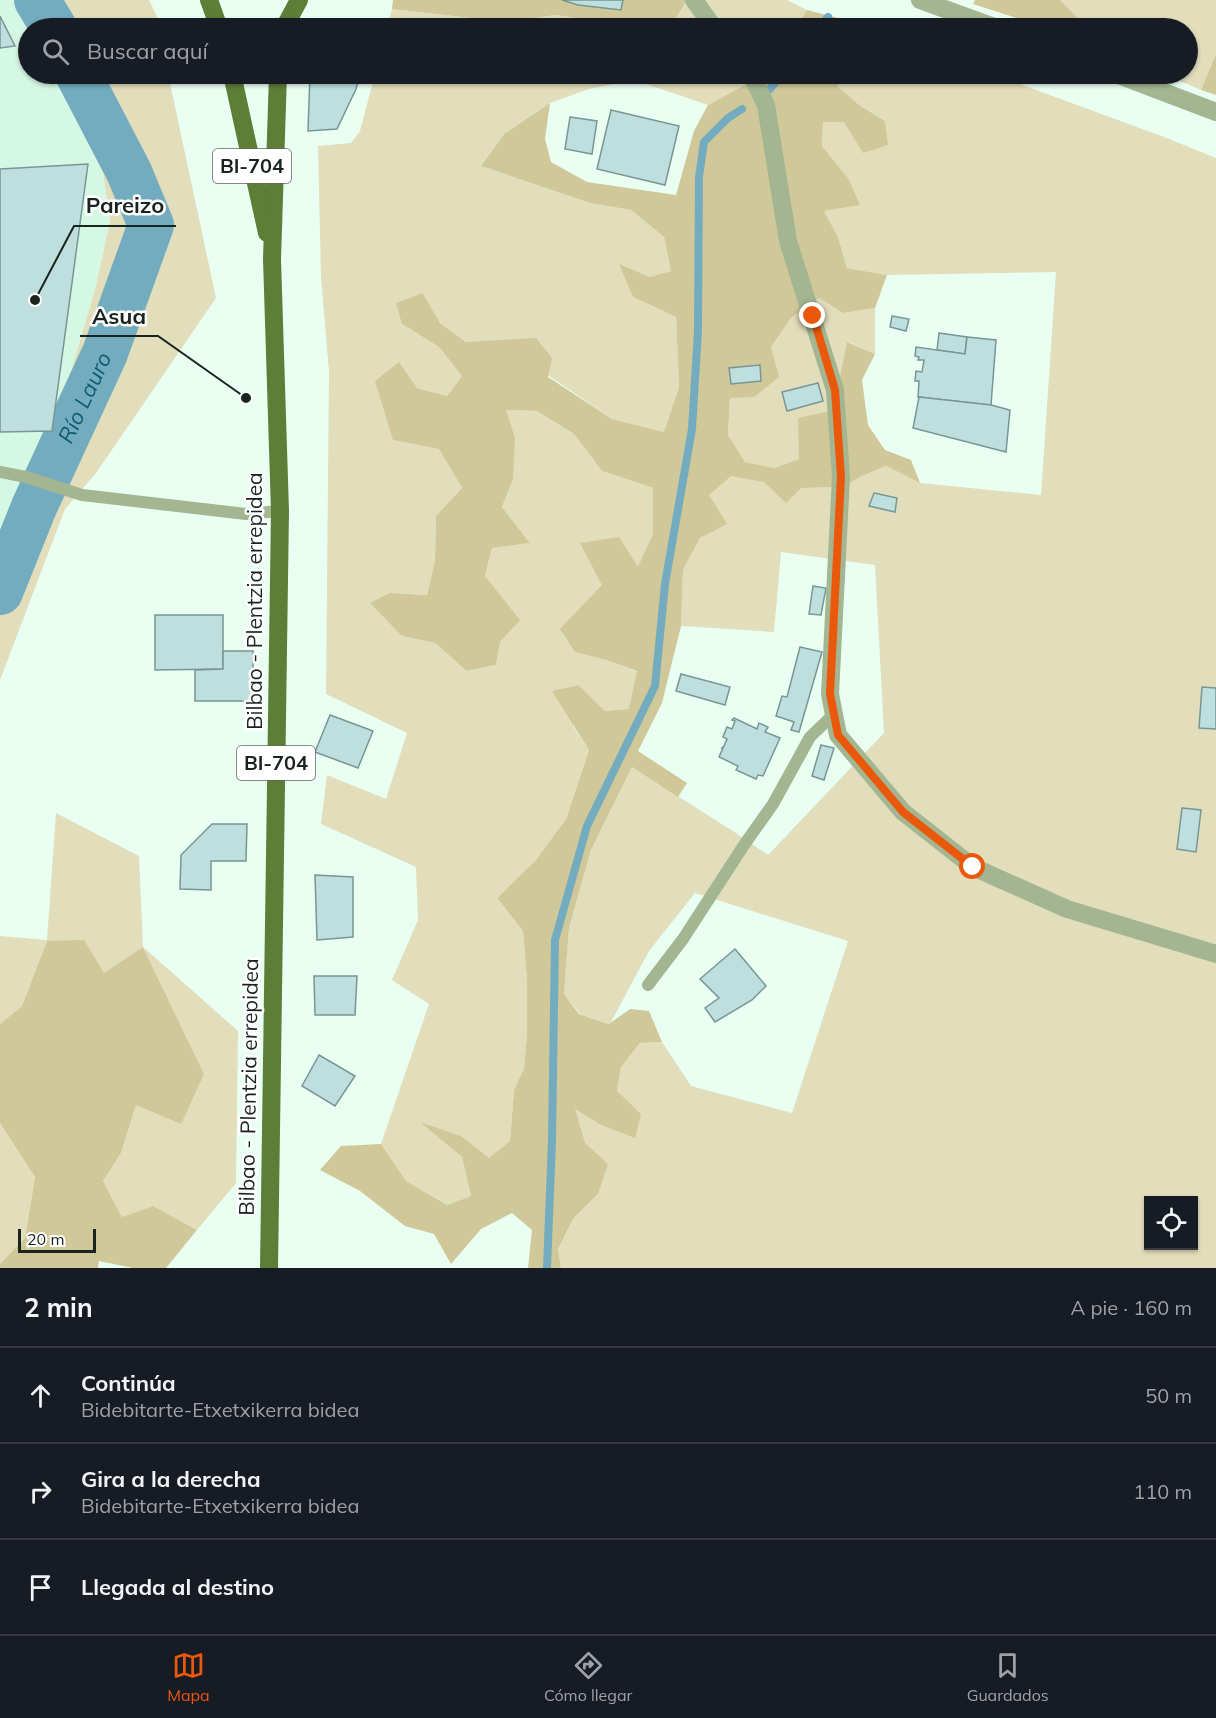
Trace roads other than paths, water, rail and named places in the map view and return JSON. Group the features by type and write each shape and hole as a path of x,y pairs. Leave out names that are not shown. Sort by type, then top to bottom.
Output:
{"main road":[{"path":"209,0 215,18"},
{"path":"290,18 298,0"},
{"name":"BI-704","path":"234,84 272,259"},
{"name":"BI-704","path":"272,259 278,84"},
{"name":"Bilbao - Plentzia errepidea","path":"269,1268 280,511 272,259"}],"street":[{"path":"694,0 707,18"},
{"path":"920,0 970,18"},
{"path":"756,84 766,105 788,241 835,390 841,477 830,694 838,735 903,812 973,867 1067,909 1216,954"},
{"path":"1142,84 1216,112"}],"lane":[{"path":"0,472 26,477 82,495 246,514 280,511"},
{"path":"648,985 683,939 773,804 810,737 834,714"}],"waterway":[{"name":"Río Lauro","path":"37,0 48,18"},
{"name":"Río Lauro","path":"0,592 34,507 105,353 151,225 129,172 83,84"},
{"path":"770,89 774,84"},
{"path":"547,1268 552,1141 555,940 587,826 655,686 665,584 692,429 698,331 699,177 704,142 728,118 742,109"}],"place":[{"name":"Pareizo","path":"35,300"},
{"name":"Asua","path":"246,398"}]}
